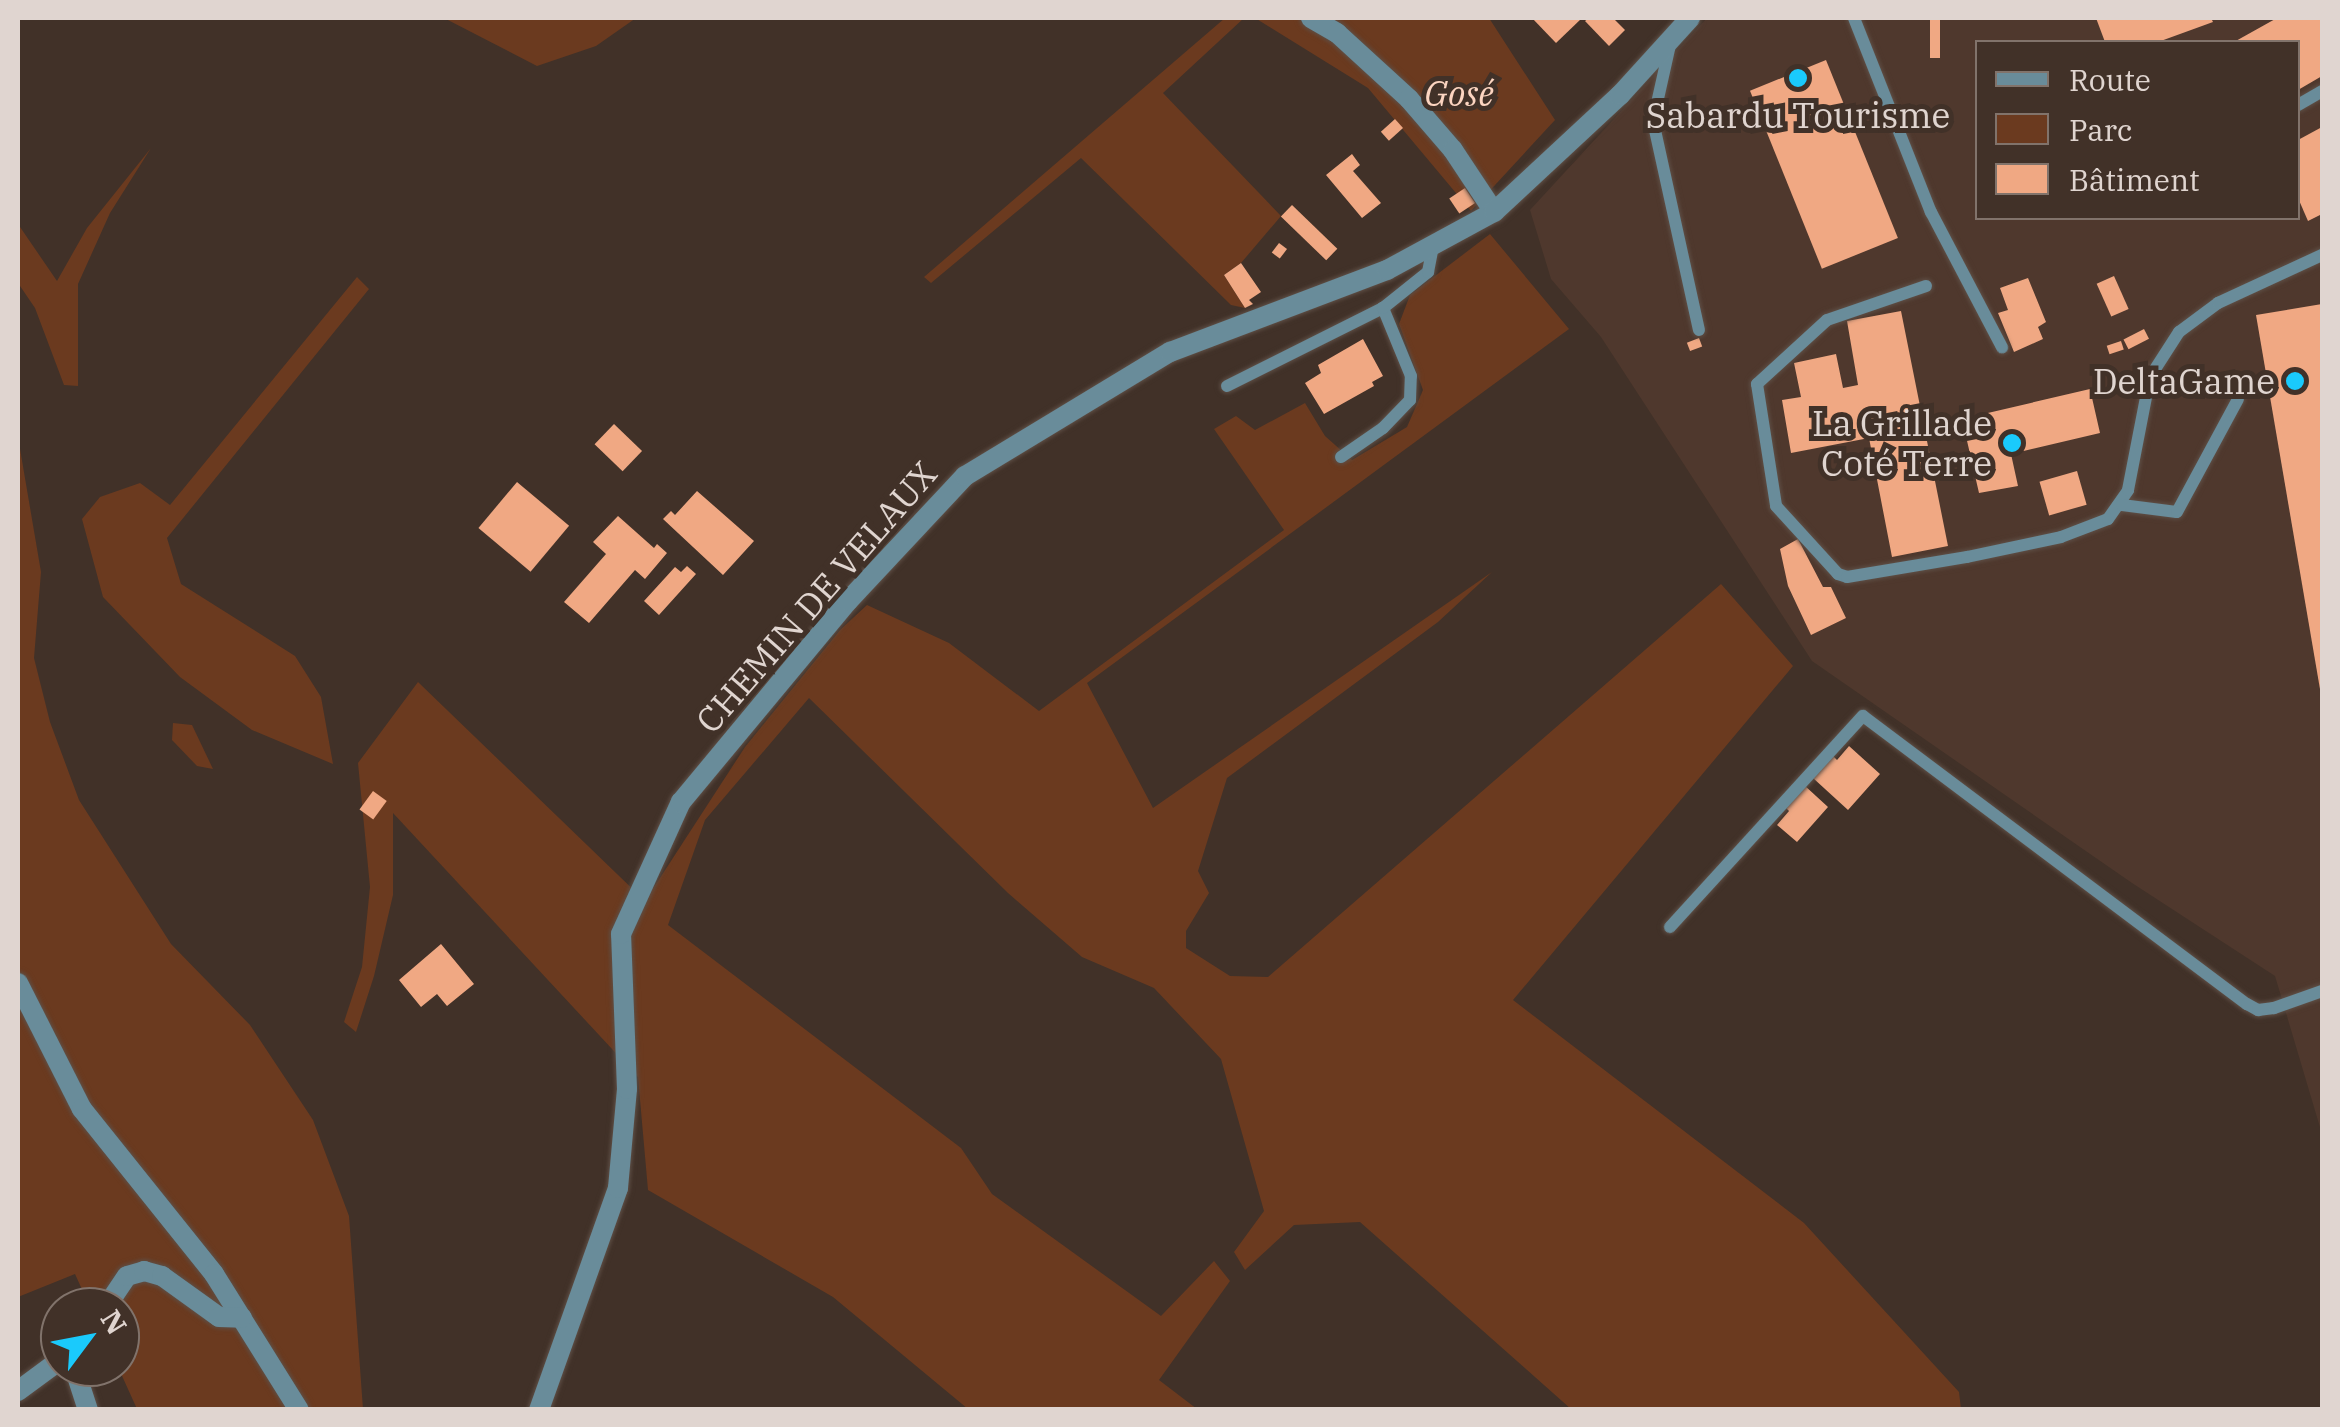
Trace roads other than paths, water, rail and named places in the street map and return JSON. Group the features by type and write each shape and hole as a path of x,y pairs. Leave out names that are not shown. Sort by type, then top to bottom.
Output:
{"street":[{"path":"1311,18 1336,32 1409,99 1453,150 1494,212"},
{"name":"CHEMIN DE VELAUX","path":"539,1410 618,1188 627,1089 620,934 681,802 848,601 965,476 1170,352 1387,270 1494,212 1620,95 1690,18"},
{"path":"18,983 82,1109 214,1274 299,1410"},
{"path":"120,1287 127,1276 144,1271 162,1276 219,1318 242,1318"},
{"path":"18,1391 40,1375"}],"lane":[{"path":"1854,18 1931,212 2002,346"},
{"path":"1672,38 1653,122 1699,330"},
{"path":"2300,103 2322,91"},
{"path":"1227,386 1383,308 1428,272 1433,246"},
{"path":"1926,286 1827,320 1761,376 1755,394 1776,506 1838,574 1848,577 2062,536 2108,519 2122,505 2150,378 2179,332 2218,303 2319,261"},
{"path":"1342,458 1383,428 1410,400 1411,376 1383,308"},
{"path":"2122,505 2177,512 2238,399"},
{"path":"1670,928 1863,716 2246,1004 2258,1010 2274,1008 2322,991"}],"place":[{"name":"Sabardu Tourisme","path":"1798,78"},
{"name":"DeltaGame","path":"2295,381"},
{"name":"La Grillade Coté Terre","path":"2012,443"}],"park label":[{"name":"Gosé","path":"1459,93"}]}
